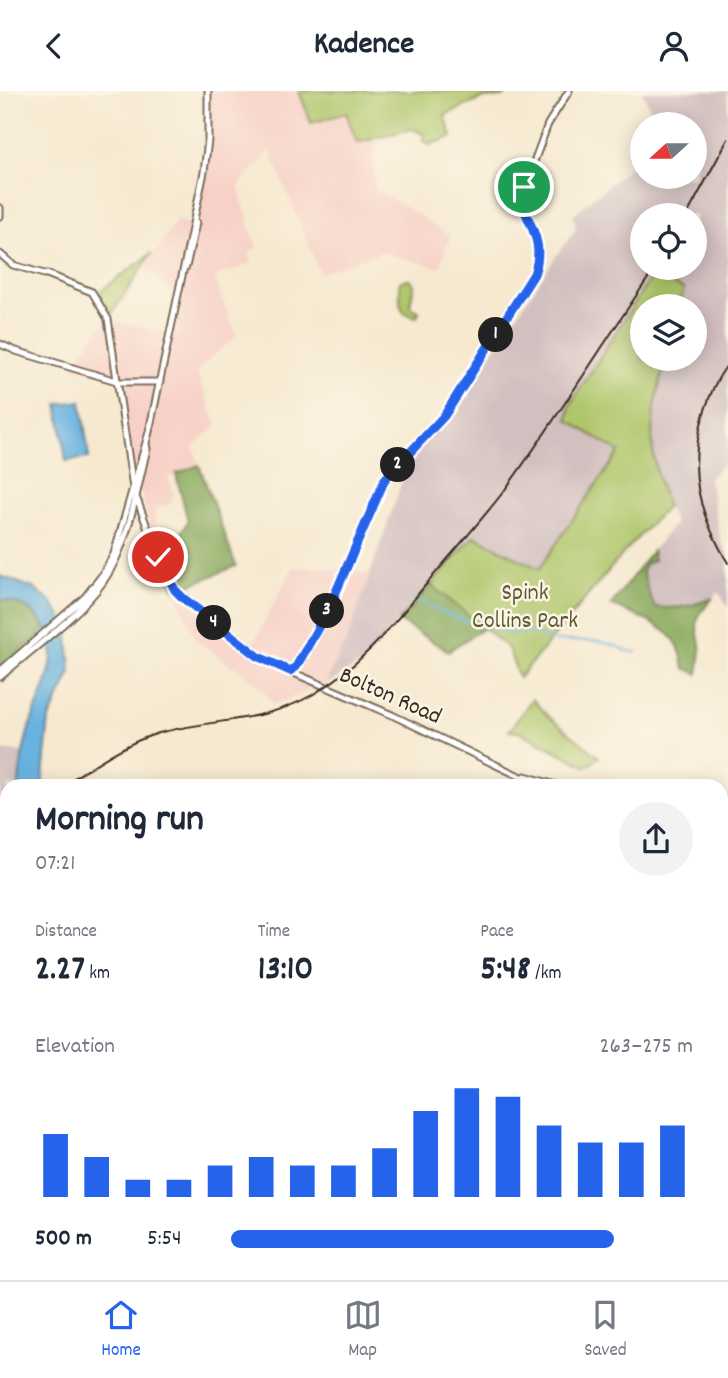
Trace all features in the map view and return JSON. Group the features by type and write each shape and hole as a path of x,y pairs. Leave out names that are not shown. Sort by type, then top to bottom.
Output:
{"main road":[{"path":"0,677 97,590 118,553 131,513 138,465 160,382 206,161 209,91"},
{"path":"290,671 301,660 329,608 385,479 444,416 534,274 539,257 538,241 523,205 522,194 544,133 569,91"},
{"path":"0,208 0,216"},
{"name":"Bolton Road","path":"0,254 13,265 46,274 92,292 108,319 134,491 158,557 178,593 257,656 528,779"},
{"path":"0,344 117,380 160,382"},
{"path":"71,613 92,590 118,543 147,449 146,443"},
{"path":"129,465 138,465"},
{"path":"131,513 142,514"},
{"path":"0,671 29,650"},
{"name":"Bolton Road","path":"519,776 528,779"}],"shaded area":[{"path":"208,91 299,91 312,123 346,112 357,143 377,138 374,154 375,191 392,198 450,236 440,268 381,252 320,273 270,150 238,187 257,248 249,252 252,263 214,277 236,336 196,371 217,426 193,446 199,465 168,478 174,494 171,503 155,508 156,525 150,529 140,488 133,480 119,379 73,366 106,319 176,335 183,298 145,268 176,221 194,224 208,138"},
{"path":"642,91 728,91 728,459 709,478 721,542 728,554 728,608 719,592 713,598 697,605 683,605 674,609 655,607 648,594 642,571 646,564 654,560 652,551 675,523 667,507 653,460 651,431 663,371 707,371 707,294 682,294 683,290 667,281 707,280 707,203 630,203 630,280 649,280 640,294 630,294 630,311 570,405 568,419 619,451 539,569 474,536 362,663 325,685 350,632 413,450 498,344 576,229 573,215 630,167 630,189 707,189 707,112 652,112"},
{"path":"293,567 346,569 371,575 350,632 325,685 274,704 257,683 196,640 175,591 250,650"},
{"path":"0,750 23,752 19,779 0,779"}],"green space":[{"path":"299,91 509,91 503,97 484,98 445,115 452,137 429,145 423,141 424,134 412,129 357,143 346,113 311,123"},
{"path":"152,253 108,319 95,295"},
{"path":"407,279 414,285 410,305 419,311 417,317 404,313 400,304 400,282"},
{"name":"Spink Collins Park","path":"649,280 667,280 684,289 683,294 640,294"},
{"name":"Spink Collins Park","path":"630,311 630,371 663,371 652,433 655,467 667,507 625,551 519,678 508,648 431,585 474,536 539,569 619,452 568,420 570,405"},
{"path":"199,465 236,566 175,591 164,563 188,521 176,474"},
{"path":"652,551 654,560 646,564 642,571 655,607 684,607 713,598 698,619 701,651 698,674 684,668 679,647 670,635 646,620 611,605"},
{"path":"431,585 484,628 448,651 399,621"},
{"path":"0,600 26,608 46,629 0,669"},
{"path":"532,699 549,717 599,757 587,767 520,732 509,731"}],"water":[{"path":"81,401 89,458 66,461 58,404"},
{"path":"0,576 33,588 51,602 60,615 68,636 71,672 49,719 43,779 20,779 32,718 51,663 49,636 42,622 33,613 23,606 0,600"}],"waterway":[{"path":"416,600 461,620 511,634 530,632 555,641 597,641 637,652"}],"railway":[{"path":"693,203 728,139"},
{"path":"73,779 146,737 179,728 256,716 294,704 330,684 361,658 390,628 504,491 647,280"},
{"path":"728,364 714,387 704,413 696,454 698,491 709,526 728,563"}],"route":[{"path":"158,557 175,590 207,618 266,661 290,671 296,667 338,589 385,479 444,416 534,274 539,249 534,229 523,205 524,187"}]}
